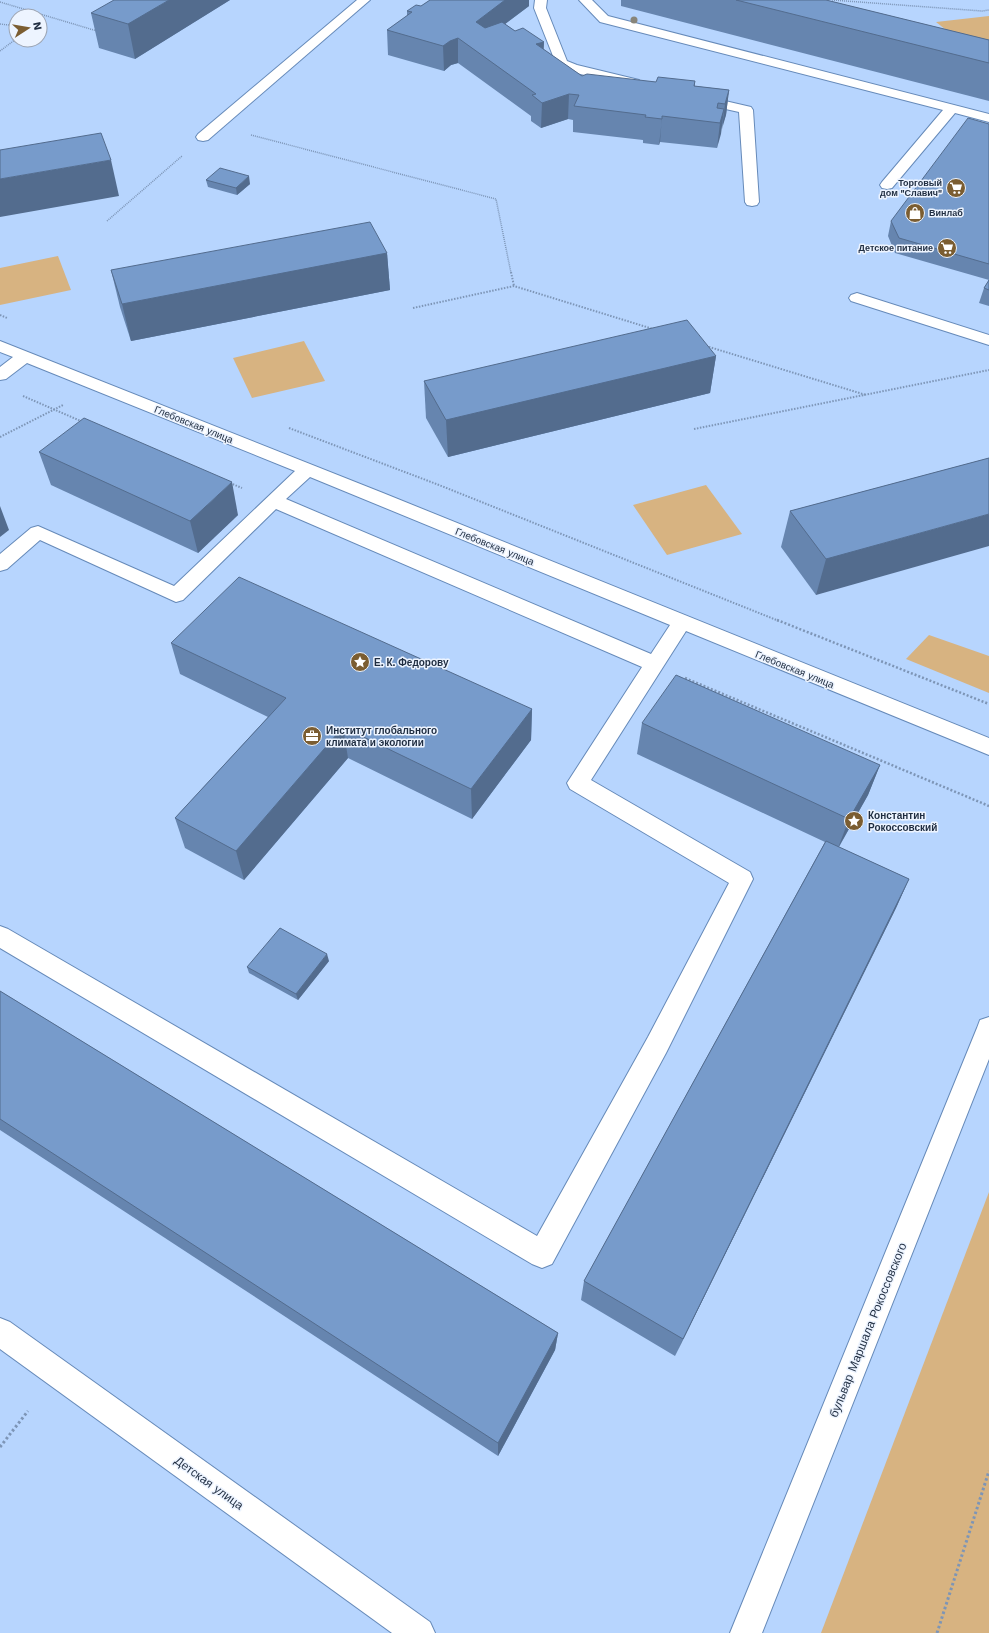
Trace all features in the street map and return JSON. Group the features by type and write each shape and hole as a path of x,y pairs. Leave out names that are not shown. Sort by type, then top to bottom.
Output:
{"street":[{"path":"203,137 364,0"},
{"path":"541,0 540,8 562,62 573,68 648,86"},
{"path":"585,0 604,19 989,118"},
{"path":"685,96 746,110 752,202"},
{"path":"886,185 951,109"},
{"path":"857,298 989,340"},
{"name":"Глебовская улица","path":"0,346 989,747"},
{"path":"0,375 25,356"},
{"path":"0,564 38,532 176,595 306,470"},
{"path":"274,501 654,664"},
{"path":"0,936 542,1254 657,1045 742,879 578,783 682,622"},
{"name":"бульвар Маршала Рокоссовского","path":"746,1633 989,1028"},
{"name":"Детская улица","path":"0,1332 419,1633"}],"path":[{"path":"832,0 982,11 989,10"},
{"path":"0,2 101,33"},
{"path":"217,126 496,199 514,286"},
{"path":"107,221 203,137"},
{"path":"413,308 514,286 656,330"},
{"path":"0,315 14,320"},
{"path":"701,344 866,396"},
{"path":"694,430 989,370"},
{"path":"21,395 85,422"},
{"path":"0,437 56,410"},
{"path":"286,426 439,485 989,704"},
{"path":"230,483 274,501"},
{"path":"654,664 989,806"},
{"path":"0,1447 28,1411"},
{"path":"937,1633 989,1471"}],"shaded area":[{"path":"989,16 989,40 950,33 936,22"},
{"path":"58,256 71,290 0,305 0,268"},
{"path":"304,341 325,381 252,398 233,358"},
{"path":"706,485 742,534 667,555 633,505"},
{"path":"929,635 989,656 989,693 906,659"},
{"path":"989,1192 989,1633 821,1633"}],"building":[{"path":"114,0 169,0 128,24 91,13"},
{"path":"430,0 505,0 476,22 485,28 502,22 515,31 523,28 544,42 536,44 582,76 587,74 656,82 658,77 695,81 694,86 729,90 725,104 718,103 717,108 724,109 720,123 662,116 662,119 645,117 646,115 574,106 579,95 569,94 542,103 532,95 536,94 458,38 443,46 387,30 412,12 407,11 416,5 421,6"},
{"path":"736,0 826,0 989,40 989,63"},
{"name":"Торговый дом \"Славич\"","path":"968,118 989,124 989,264 899,238 891,221"},
{"path":"101,133 111,160 0,179 0,150"},
{"path":"220,168 249,176 236,188 206,180"},
{"path":"370,222 387,253 122,304 111,270"},
{"path":"989,280 989,290 984,288"},
{"path":"687,320 716,356 446,420 424,381"},
{"path":"84,418 232,482 190,521 39,452"},
{"path":"989,458 989,514 826,559 790,511"},
{"path":"239,577 532,709 471,789 343,727 236,851 175,818 286,698 171,643"},
{"path":"676,675 880,765 849,819 642,723"},
{"path":"826,841 909,879 683,1339 584,1281"},
{"path":"280,928 327,954 296,994 247,967"},
{"path":"0,991 558,1333 498,1443 0,1119"}],"place":[{"name":"Торговый дом \"Славич\"","path":"956,188"},
{"name":"Винлаб","path":"915,213"},
{"name":"Детское питание","path":"947,248"},
{"name":"Е. К. Федорову","path":"360,662"},
{"name":"Институт глобального климата и экологии","path":"312,736"},
{"name":"Константин Рокоссовский","path":"854,821"}]}
